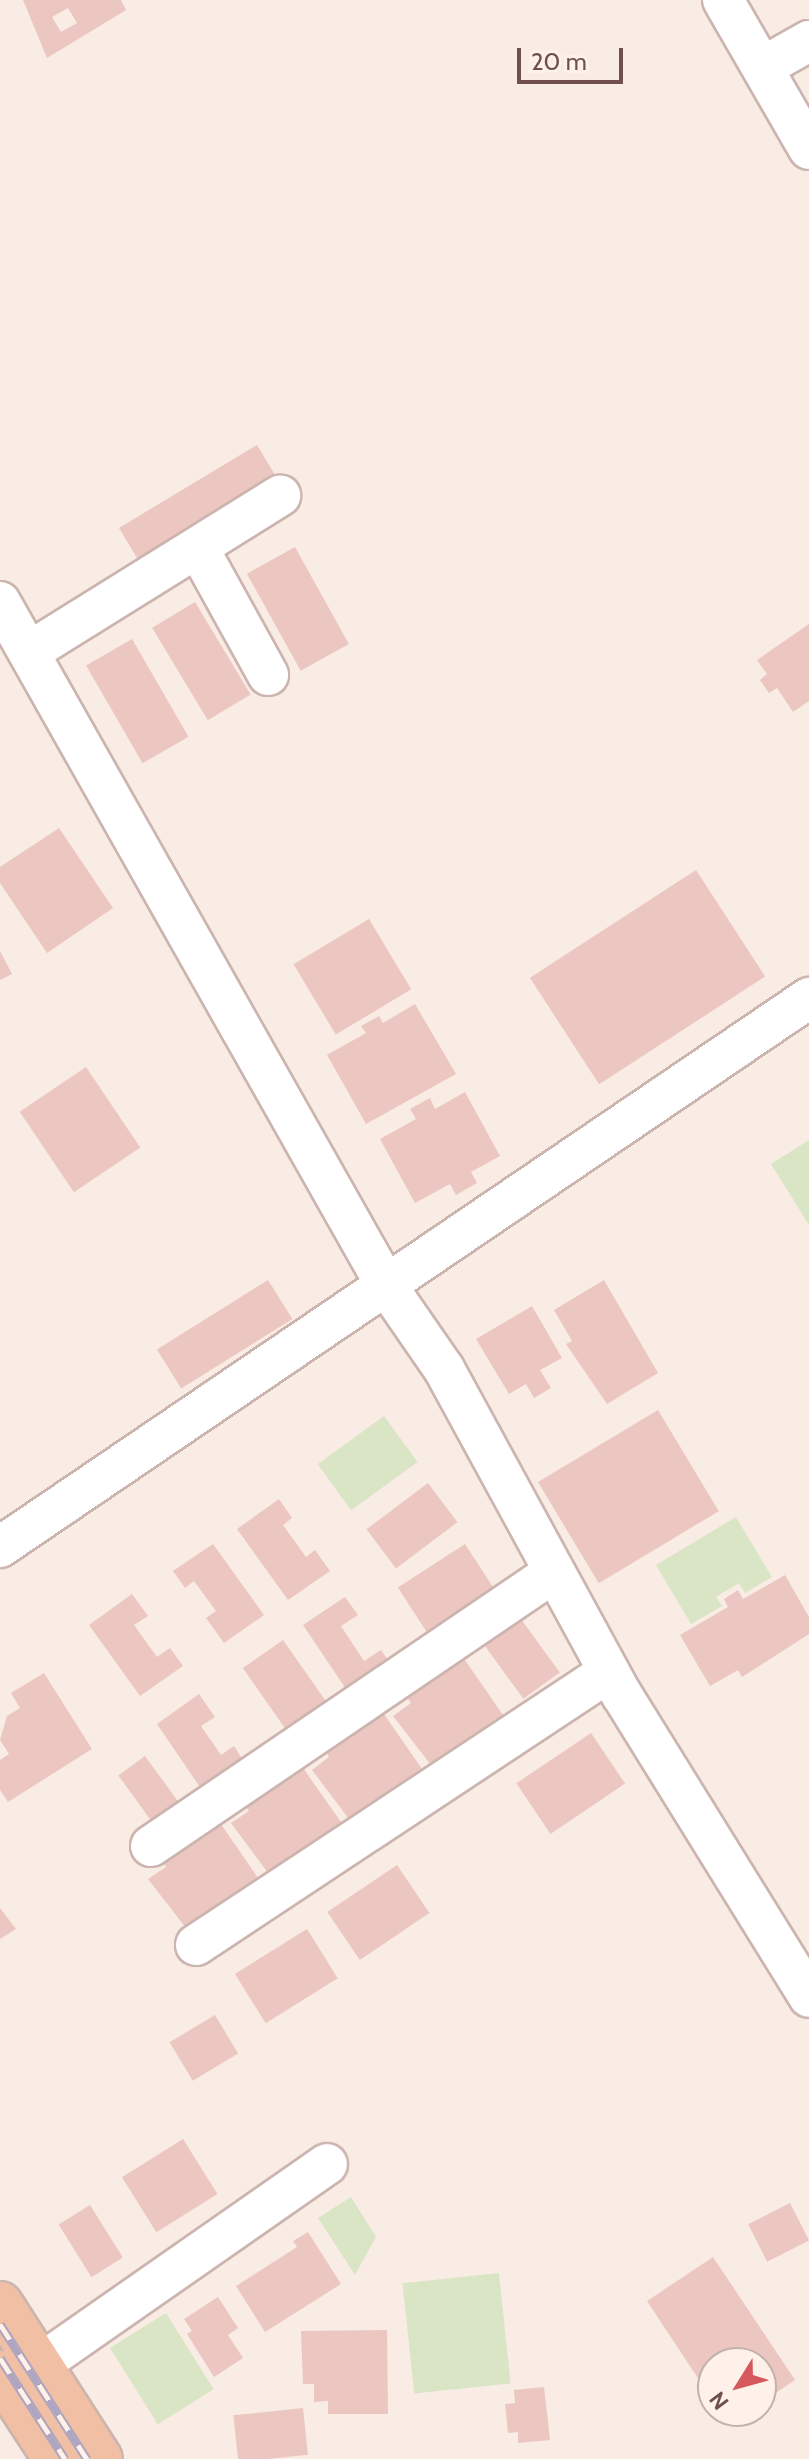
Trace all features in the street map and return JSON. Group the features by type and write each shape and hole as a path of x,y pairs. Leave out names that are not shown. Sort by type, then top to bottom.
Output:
{"main road":[{"path":"0,2304 20,2369 56,2459"},
{"path":"20,2369 100,2459"}],"street":[{"path":"723,0 809,149"},
{"path":"763,67 809,41"},
{"path":"29,652 280,496"},
{"path":"198,548 268,675"},
{"path":"0,602 386,1285 444,1369 609,1672 809,1997"},
{"path":"0,1547 809,998"},
{"path":"151,1846 554,1572"},
{"path":"196,1945 609,1672"},
{"path":"20,2369 327,2164"}],"green space":[{"path":"809,1140 809,1225 771,1164"},
{"path":"384,1416 418,1462 351,1510 318,1464"},
{"path":"736,1517 772,1577 745,1593 739,1583 716,1597 722,1606 691,1624 656,1565"},
{"path":"351,2197 376,2237 355,2275 318,2218"},
{"path":"499,2273 511,2383 414,2394 403,2283"},
{"path":"166,2313 214,2389 158,2424 110,2348"}],"building":[{"path":"23,0 121,0 126,10 47,58","holes":["68,8 77,23 61,32 52,17"]},
{"path":"257,445 282,487 144,570 119,528"},
{"path":"295,547 349,644 301,671 247,574"},
{"path":"195,602 251,695 208,720 152,628"},
{"path":"809,624 809,701 793,712 777,688 769,693 760,680 767,674 757,660"},
{"path":"132,639 188,737 143,763 86,666"},
{"path":"59,828 113,908 47,953 0,883 0,867"},
{"path":"696,870 765,977 599,1084 530,978"},
{"path":"369,919 411,989 336,1035 294,964"},
{"path":"0,951 12,974 0,980"},
{"path":"415,1004 456,1074 366,1124 327,1055 366,1033 361,1026 379,1016 383,1023"},
{"path":"86,1067 140,1147 74,1192 20,1112"},
{"path":"465,1092 500,1156 471,1172 477,1183 456,1195 450,1184 415,1203 380,1139 416,1119 410,1109 430,1098 435,1109"},
{"path":"268,1280 292,1319 181,1388 157,1349"},
{"path":"604,1280 658,1373 607,1404 566,1344 572,1341 554,1310"},
{"path":"532,1306 562,1358 540,1370 551,1388 534,1398 526,1384 509,1394 476,1339"},
{"path":"658,1410 719,1511 599,1583 538,1482"},
{"path":"428,1483 457,1522 396,1568 367,1529"},
{"path":"279,1499 292,1518 283,1525 306,1557 315,1550 330,1571 288,1600 237,1529"},
{"path":"213,1544 264,1615 224,1643 206,1618 216,1611 194,1581 185,1588 173,1571"},
{"path":"465,1544 498,1594 431,1638 398,1588"},
{"path":"785,1575 809,1617 809,1634 742,1677 738,1670 710,1686 680,1635 728,1607 724,1599 738,1590 743,1599"},
{"path":"132,1594 148,1616 134,1625 157,1657 170,1648 183,1666 140,1696 89,1625"},
{"path":"345,1597 358,1615 341,1626 364,1661 381,1650 395,1670 352,1698 303,1625"},
{"path":"521,1619 560,1672 523,1699 485,1645"},
{"path":"283,1640 333,1712 293,1740 243,1668"},
{"path":"458,1650 503,1715 431,1765 393,1716 411,1703 401,1689"},
{"path":"44,1673 92,1749 8,1802 0,1790 0,1760 9,1754 0,1740 7,1716 20,1708 11,1693"},
{"path":"199,1694 215,1717 201,1726 221,1755 234,1746 248,1768 206,1796 157,1724"},
{"path":"377,1704 422,1769 349,1819 312,1770 329,1757 320,1743"},
{"path":"591,1733 625,1784 550,1834 516,1783"},
{"path":"145,1756 186,1812 159,1831 118,1775"},
{"path":"296,1758 341,1822 268,1873 231,1823 249,1811 239,1797"},
{"path":"214,1814 258,1878 186,1928 148,1879 166,1867 157,1853"},
{"path":"397,1865 429,1913 360,1960 327,1912"},
{"path":"0,1908 16,1929 0,1939"},
{"path":"307,1929 338,1978 266,2023 235,1974"},
{"path":"215,2015 238,2054 193,2081 170,2042"},
{"path":"183,2139 217,2194 156,2232 122,2177"},
{"path":"790,2203 809,2240 767,2262 748,2224"},
{"path":"90,2205 123,2258 91,2277 59,2225"},
{"path":"308,2232 341,2284 265,2332 236,2286 297,2247 293,2241"},
{"path":"713,2257 773,2347 697,2347 697,2377 647,2301"},
{"path":"218,2297 238,2328 228,2335 243,2358 214,2377 187,2334 192,2331 184,2319"},
{"path":"387,2330 388,2414 328,2414 328,2401 314,2402 314,2384 303,2384 301,2331"},
{"path":"777,2353 795,2380 777,2392"},
{"path":"544,2387 550,2440 518,2443 518,2432 508,2433 505,2404 515,2403 514,2390"},
{"path":"303,2408 308,2455 238,2459 233,2415"}],"railway":[{"path":"0,2324 87,2459"},
{"path":"0,2358 65,2459"}]}
